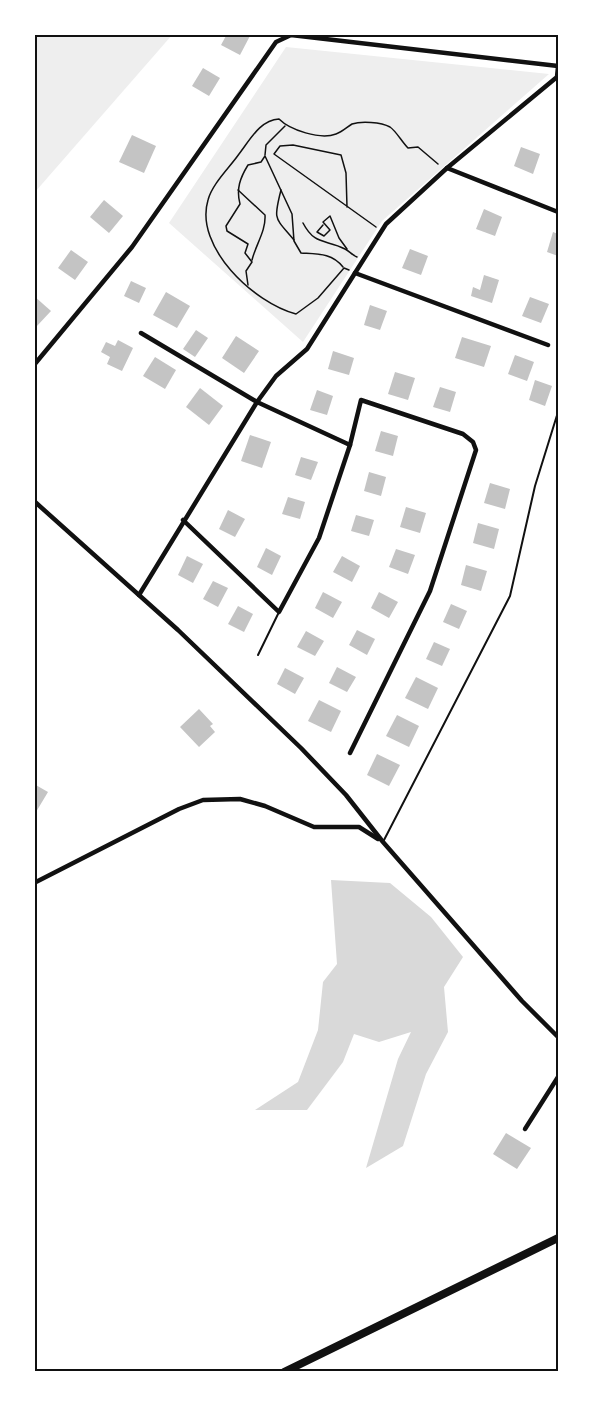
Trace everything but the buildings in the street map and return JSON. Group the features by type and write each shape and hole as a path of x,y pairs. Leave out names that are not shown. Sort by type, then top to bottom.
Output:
{"main road":[{"path":"284,1371 558,1238"}],"street":[{"path":"34,365 132,247 276,42 291,35 558,66 557,77 447,168 381,231 308,349 276,376 257,402 139,595"},
{"path":"447,168 558,212"},
{"path":"355,273 548,345"},
{"path":"141,333 257,402 350,445"},
{"path":"183,520 279,612 319,538 350,445 361,400 463,434 473,442 476,450 430,591 350,753"},
{"path":"34,501 139,595 301,748 346,795 383,842 522,1001 558,1037"},
{"path":"34,883 178,809 203,800 240,799 265,806 315,827 359,827 383,842"},
{"path":"525,1129 558,1077"}],"lane":[{"path":"383,842 510,596 535,486 558,412"},
{"path":"258,655 279,612"}],"path":[{"path":"344,268 318,298 296,314 285,311 249,287 223,262 210,238 204,216 208,197 254,134 269,120 279,119 286,125 323,135 335,135 354,123 372,122 390,127 408,148 418,147 437,161 441,174"},
{"path":"252,262 245,253 248,244 227,231 226,226 240,204 237,189 249,165 261,162 265,156 266,145 286,125"},
{"path":"347,207 346,173 341,155 293,145 280,146 274,154 347,207 381,231"},
{"path":"265,156 292,214 294,241"},
{"path":"281,187 275,212 277,224 294,241 301,253 327,255 355,273"},
{"path":"237,189 266,215 266,225 255,247 252,262 246,271 249,287"},
{"path":"330,230 329,235 320,236 318,228 323,225 326,217 330,216 350,254 363,260"},
{"path":"303,223 308,233 319,242 347,249"},
{"path":"323,225 330,230 337,231"}],"shaded area":[{"path":"34,35 172,35 35,192"},
{"path":"286,47 549,74 382,221 303,342 169,223"},
{"path":"331,880 390,883 431,917 463,957 444,987 448,1032 426,1074 403,1146 366,1168 398,1059 411,1032 379,1042 354,1034 343,1062 307,1110 255,1110 298,1082 318,1030 323,982 337,964"}]}
